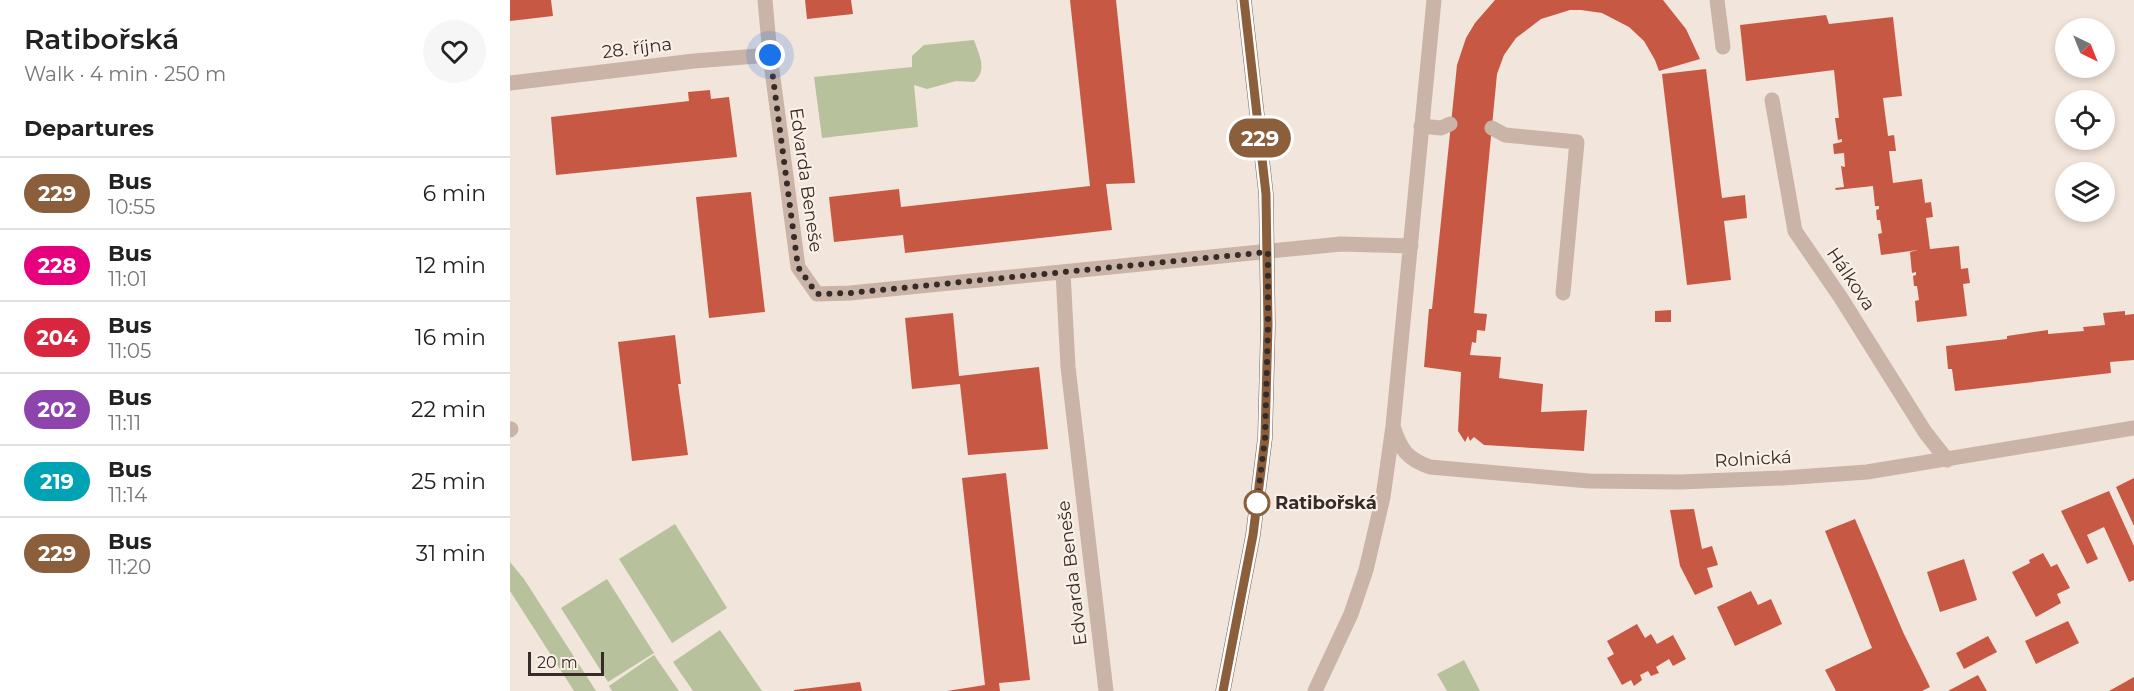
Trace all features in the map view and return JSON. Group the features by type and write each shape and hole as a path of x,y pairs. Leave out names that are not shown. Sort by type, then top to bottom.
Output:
{"main road":[{"path":"1223,691 1253,535 1265,438 1268,325 1266,194 1244,0"}],"street":[{"name":"Edvarda Beneše","path":"765,0 798,267 817,294 850,293 1268,252"},
{"path":"1315,691 1351,614 1366,570 1383,497 1393,426 1434,0"},
{"path":"1717,0 1724,47"},
{"name":"28. října","path":"510,83 694,61 770,55"},
{"name":"Hálkova","path":"1772,100 1795,231 1841,298 1925,432 1947,460"},
{"path":"1421,126 1447,130"},
{"path":"1496,134 1577,142 1563,293"},
{"path":"1268,252 1341,244 1410,246"},
{"name":"Edvarda Beneše","path":"1063,272 1068,367 1106,691"},
{"name":"Rolnická","path":"1393,426 1404,451 1415,462 1430,467 1589,481 1680,482 1867,472 2134,428"}],"green space":[{"path":"974,40 980,57 981,72 974,82 956,81 927,89 914,85 918,127 822,138 814,77 912,67 912,56 924,45"},
{"path":"675,524 727,608 672,643 619,559"},
{"path":"510,562 524,579 596,691 574,691 510,591"},
{"path":"607,579 654,653 608,682 561,608"},
{"path":"720,630 762,691 693,691 673,662"},
{"path":"654,655 679,691 612,691 609,686"},
{"path":"1464,660 1480,691 1447,691 1437,674"}],"building":[{"path":"510,0 551,0 553,16 510,21"},
{"path":"805,0 851,0 853,14 807,19"},
{"path":"1070,0 1116,0 1135,183 1106,184 1112,230 905,253 903,235 834,242 829,197 899,189 901,207 1090,186"},
{"path":"1495,0 1663,0 1686,29 1700,59 1659,71 1644,41 1629,27 1602,13 1570,10 1541,19 1516,38 1504,55 1497,74 1474,313 1487,314 1485,331 1477,330 1476,343 1472,342 1470,355 1501,357 1499,378 1543,384 1541,412 1587,410 1584,451 1484,445 1474,437 1470,441 1468,436 1465,442 1458,431 1461,372 1424,367 1457,65 1466,38 1475,23"},
{"path":"1826,15 1829,24 1893,17 1902,96 1883,98 1888,136 1894,135 1896,151 1889,151 1893,183 1922,179 1925,203 1931,202 1933,217 1926,218 1930,249 1959,246 1961,269 1968,268 1970,283 1963,284 1967,316 1917,322 1915,301 1919,300 1917,286 1914,286 1913,276 1916,272 1912,273 1910,252 1918,250 1881,255 1878,234 1882,233 1876,210 1879,206 1875,206 1873,186 1836,190 1835,188 1844,187 1841,166 1845,167 1844,153 1834,154 1833,144 1842,142 1842,139 1838,140 1835,118 1839,118 1834,70 1746,81 1740,25"},
{"path":"1706,69 1722,198 1745,195 1747,218 1724,221 1731,280 1687,285 1662,74"},
{"path":"710,90 711,99 729,97 737,157 556,175 551,117 689,101 688,92"},
{"path":"751,192 765,312 709,318 696,197"},
{"path":"1671,310 1671,322 1655,322 1655,311"},
{"path":"2125,311 2125,315 2134,314 2134,360 2110,362 2111,373 1955,391 1952,369 1948,369 1946,346 2007,339 2007,336 2048,330 2048,334 2084,331 2083,327 2105,325 2103,313"},
{"path":"953,313 959,376 1039,367 1048,449 968,455 960,384 912,389 905,318"},
{"path":"675,335 681,384 678,384 688,455 632,461 618,342"},
{"path":"1006,473 1030,680 999,683 1000,691 947,691 985,685 962,478"},
{"path":"2134,478 2134,526 2116,487"},
{"path":"2109,491 2134,546 2134,580 2129,582 2104,527 2087,535 2098,559 2087,564 2061,511"},
{"path":"1694,509 1702,549 1712,546 1718,565 1707,568 1713,587 1695,595 1680,566 1670,510"},
{"path":"1855,519 1903,632 1930,687 1922,691 1836,691 1825,670 1872,648 1825,531"},
{"path":"2043,553 2051,567 2057,564 2070,588 2057,594 2061,603 2036,617 2012,572"},
{"path":"1964,559 1977,600 1940,612 1927,572"},
{"path":"1751,591 1758,605 1771,599 1782,624 1735,646 1717,607"},
{"path":"2068,621 2079,643 2036,664 2025,641"},
{"path":"1637,624 1645,638 1651,634 1657,644 1673,635 1686,659 1673,666 1669,659 1656,667 1659,673 1651,676 1648,671 1640,675 1642,680 1634,686 1631,680 1622,685 1607,658 1614,654 1607,641"},
{"path":"1988,636 1997,652 1964,669 1956,653"},
{"path":"1978,675 1987,691 1948,691"},
{"path":"2134,677 2134,691 2109,691"},
{"path":"860,682 862,691 794,691 794,690"}],"bus line":[{"name":"229","path":"1223,691 1253,535 1265,438 1268,325 1266,194 1244,0"}],"place":[{"name":"Ratibořská","path":"1257,503"}],"route":[{"path":"770,55 798,267 817,294 850,293 1268,252 1265,438 1257,503"}]}
